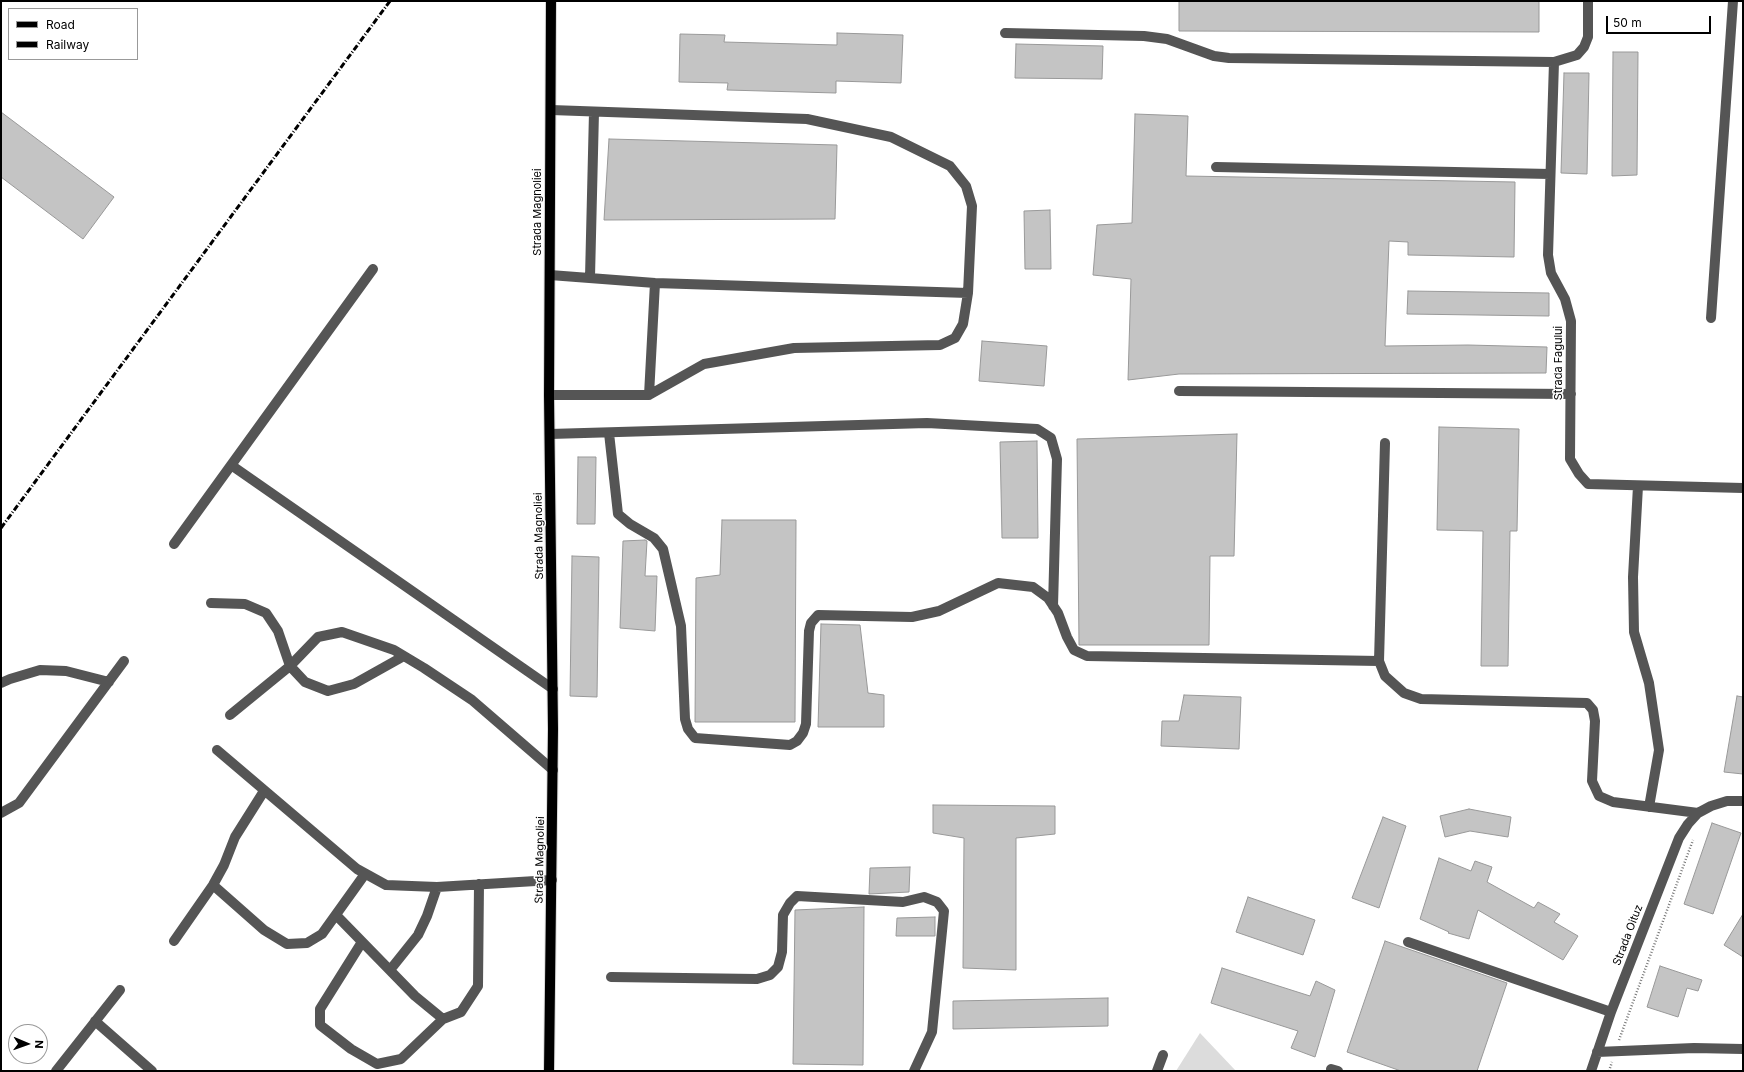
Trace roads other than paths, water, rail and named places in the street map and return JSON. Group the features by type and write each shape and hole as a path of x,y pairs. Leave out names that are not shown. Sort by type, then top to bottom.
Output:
{"main road":[{"name":"Strada Magnoliei","path":"549,1071 553,770 549,395 551,1"}],"street":[{"path":"1005,33 1144,36 1167,40 1214,56 1229,58 1554,62 1577,55 1584,47 1588,37 1588,1"},
{"path":"1711,318 1733,1"},
{"name":"Strada Fagului","path":"1554,62 1548,255 1550,273 1565,299 1571,321 1570,459 1579,474 1588,484 1743,488"},
{"path":"549,395 649,395 704,364 794,348 940,345 955,338 964,324 968,293 972,206 966,186 950,166 891,138 807,119 551,110"},
{"path":"590,277 594,112"},
{"path":"1216,167 1550,174"},
{"path":"174,544 373,269"},
{"path":"550,275 655,283 968,293"},
{"path":"649,395 655,283"},
{"path":"1179,391 1571,394"},
{"path":"550,434 927,423 1037,430 1051,438 1057,459 1053,606"},
{"path":"609,433 618,514 630,524 654,538 664,549 681,626 685,719 688,729 695,738 790,745 797,741 803,733 806,724 810,632 811,623 818,615 912,617 938,611 998,583 1033,587 1048,598 1074,650 1088,656 1379,661"},
{"path":"1385,443 1379,661 1384,676 1404,694 1421,699 1587,703 1593,710 1595,721 1592,781 1600,796 1613,802 1698,813 1711,806 1722,803 1743,801"},
{"path":"231,465 553,689"},
{"path":"1638,486 1633,577 1634,632 1649,683 1659,750 1650,807"},
{"path":"211,603 245,604 266,613 278,631 290,666 305,682 328,691 354,684 404,656"},
{"path":"230,715 290,666 318,637 342,632 394,650 472,700 553,770"},
{"path":"1,813 19,803 124,661"},
{"path":"1,683 40,670 66,671 109,682"},
{"path":"217,750 357,869 386,885 438,886 552,880"},
{"path":"174,941 213,886 224,865 235,837 264,791"},
{"name":"Strada Oituz","path":"1590,1071 1611,1012 1679,838 1688,824 1698,813"},
{"path":"213,886 264,930 287,944 307,944 322,934 365,874"},
{"path":"362,942 320,1009 320,1025 351,1049 377,1064 401,1059 443,1019 461,1012 478,986 479,884"},
{"path":"390,970 418,935 438,886"},
{"path":"611,977 757,979 770,975 778,967 782,952 784,914 790,903 797,896 903,902 924,897 937,902 944,911 932,1032 914,1071"},
{"path":"336,915 415,996 443,1019"},
{"path":"1408,942 1611,1012"},
{"path":"56,1071 120,990"},
{"path":"95,1021 152,1071"},
{"path":"1597,1052 1694,1048 1743,1049"},
{"path":"1158,1071 1163,1055"}],"railway":[{"path":"1,528 390,1"}]}
